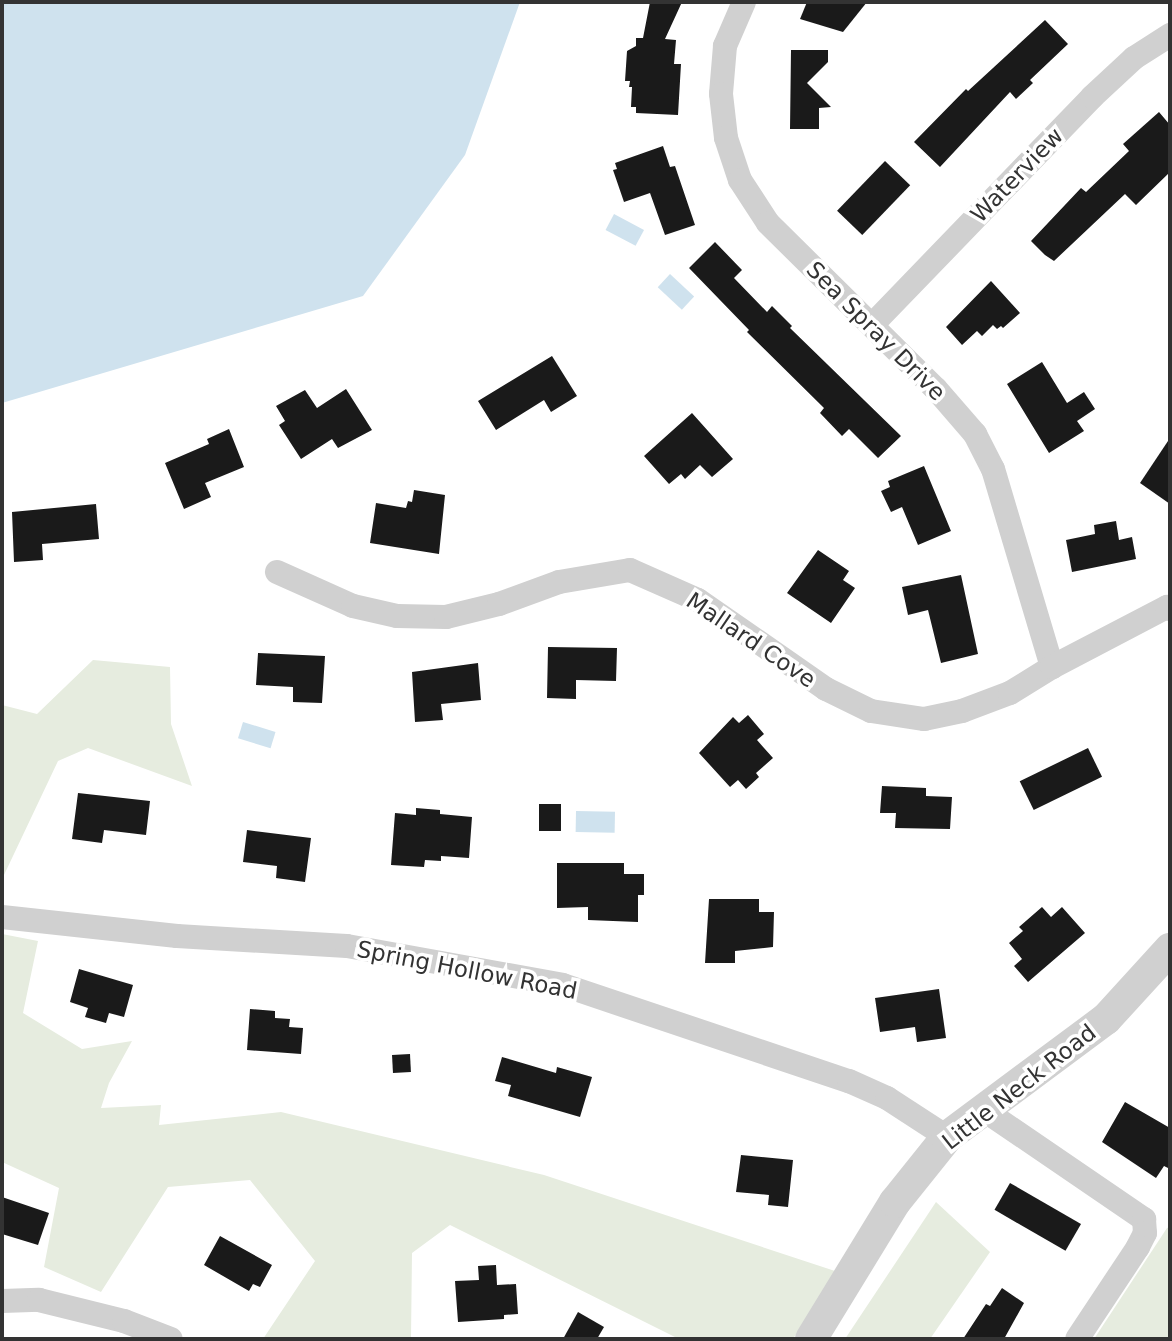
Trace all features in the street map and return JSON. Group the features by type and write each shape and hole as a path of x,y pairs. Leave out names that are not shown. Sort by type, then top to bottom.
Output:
{"street":[{"name":"Sea Spray Drive","path":"744,2 725,46 721,94 726,138 740,180 768,223 872,325 975,434 993,468 1052,667"},
{"name":"Waterview","path":"872,325 1092,97 1134,58 1170,36"},
{"name":"Mallard Cove","path":"277,572 353,606 397,616 446,617 499,604 559,582 630,570 698,600 826,689 871,711 924,719 962,711 1010,693 1052,667 1169,606"},
{"name":"Spring Hollow Road","path":"2,917 177,936 347,946 563,985 849,1081 887,1098 947,1138"},
{"name":"Little Neck Road","path":"811,1339 895,1202 947,1138 1106,1019 1170,949"},
{"path":"984,1110 1144,1219 1145,1233 1138,1247 1077,1339"},
{"path":"2,1301 39,1300 124,1321 171,1339"}],"shaded area":[{"path":"93,660 170,667 171,724 192,786 88,748 58,761 4,875 2,705 37,714"},
{"path":"2,934 38,941 23,1013 82,1049 132,1041 109,1083 101,1108 161,1105 159,1125 281,1112 544,1175 835,1271 793,1339 679,1339 450,1225 412,1253 411,1339 263,1339 315,1261 250,1180 168,1187 101,1292 44,1267 59,1188 2,1162"},
{"path":"936,1202 990,1252 930,1339 845,1339"},
{"path":"1170,1227 1170,1339 1094,1339 1167,1228"}],"water":[{"path":"2,2 520,2 465,155 363,296 2,403"},
{"path":"614,214 644,230 636,246 606,230"},
{"path":"670,274 694,297 682,310 658,287"},
{"path":"243,722 276,732 271,748 238,738"},
{"path":"576,811 615,812 615,833 576,832"}],"building":[{"path":"650,2 682,2 665,39 676,40 674,64 681,64 678,115 636,113 636,107 631,107 632,87 629,87 630,81 625,81 627,51 636,46 636,38 643,38"},
{"path":"807,2 867,2 843,32 800,19"},
{"path":"1045,20 1068,44 1030,80 1033,83 1016,99 1010,92 940,167 914,142 966,89 968,91"},
{"path":"791,50 828,50 828,62 807,83 831,107 819,108 819,129 790,129"},
{"path":"1159,112 1170,125 1170,172 1136,205 1125,194 1054,261 1045,255 1031,241 1081,188 1086,192 1129,151 1123,144"},
{"path":"663,146 670,167 675,166 695,225 665,235 650,193 624,202 613,170 617,169 615,163"},
{"path":"885,161 910,185 862,235 837,211"},
{"path":"715,242 742,270 734,278 767,312 772,306 792,326 790,328 901,436 878,458 849,429 842,436 820,413 824,408 747,332 749,330 689,268"},
{"path":"991,281 1020,313 1003,328 1001,326 997,329 993,325 982,336 977,331 962,345 946,327"},
{"path":"552,356 577,396 551,412 544,400 496,430 478,401"},
{"path":"1042,362 1067,403 1084,392 1095,409 1077,421 1084,431 1049,453 1007,384"},
{"path":"346,389 372,430 338,448 332,439 301,459 279,425 285,421 276,406 305,390 317,408"},
{"path":"692,413 733,459 712,477 700,465 685,479 681,474 669,484 644,456"},
{"path":"229,429 244,467 205,483 211,497 184,509 165,463 209,444 207,439"},
{"path":"1170,438 1170,504 1140,483"},
{"path":"924,466 951,531 918,545 902,507 891,512 881,491 890,487 888,481"},
{"path":"414,490 445,495 439,554 370,543 376,503 406,508 408,501 412,502"},
{"path":"96,504 99,539 42,544 43,560 14,562 12,512"},
{"path":"1116,521 1119,540 1132,537 1136,559 1072,572 1066,540 1095,534 1094,525"},
{"path":"818,550 849,571 843,580 855,588 831,623 787,593"},
{"path":"961,575 978,654 941,663 928,610 908,615 902,587"},
{"path":"548,647 617,648 616,681 576,680 576,699 547,698"},
{"path":"258,653 325,656 322,703 293,702 293,687 256,685"},
{"path":"478,663 481,700 441,704 443,720 415,722 412,672"},
{"path":"748,715 764,734 757,740 773,758 756,773 759,777 746,789 738,780 730,787 699,753 733,717 739,723"},
{"path":"1088,748 1102,777 1034,810 1020,781"},
{"path":"882,786 926,788 926,796 952,797 950,829 895,828 896,813 880,813"},
{"path":"78,793 150,801 146,835 104,830 102,843 72,839"},
{"path":"539,804 561,804 561,831 539,831"},
{"path":"416,808 440,810 440,814 472,817 469,858 441,856 441,861 425,860 424,867 391,865 395,813 416,815"},
{"path":"247,830 311,838 305,882 276,878 277,866 243,862"},
{"path":"557,863 624,863 624,874 644,874 644,895 638,895 638,922 588,920 588,907 557,908"},
{"path":"709,899 759,899 759,912 774,912 773,947 735,951 735,963 705,963"},
{"path":"1042,907 1051,917 1062,907 1085,933 1028,982 1014,966 1022,959 1009,943 1023,931 1019,927"},
{"path":"79,969 133,985 124,1017 109,1013 106,1023 85,1017 88,1008 70,1002"},
{"path":"939,989 946,1038 917,1042 915,1027 880,1032 875,998"},
{"path":"250,1009 275,1011 275,1018 290,1019 289,1027 303,1028 301,1054 247,1050"},
{"path":"410,1054 411,1072 393,1073 392,1055"},
{"path":"502,1057 556,1073 557,1067 592,1077 580,1117 508,1096 511,1085 495,1081"},
{"path":"1125,1102 1170,1128 1170,1169 1164,1166 1156,1178 1102,1142"},
{"path":"741,1155 793,1160 788,1207 768,1205 769,1195 736,1192"},
{"path":"1010,1183 1081,1224 1066,1251 994,1210"},
{"path":"2,1197 49,1213 38,1245 2,1234"},
{"path":"220,1236 272,1265 260,1287 253,1284 249,1291 204,1265"},
{"path":"496,1265 497,1285 516,1284 518,1314 504,1315 504,1319 458,1322 455,1281 479,1280 478,1266"},
{"path":"1002,1288 1024,1303 1004,1339 963,1339 986,1304 990,1306"},
{"path":"578,1312 604,1327 597,1339 563,1339"}]}
